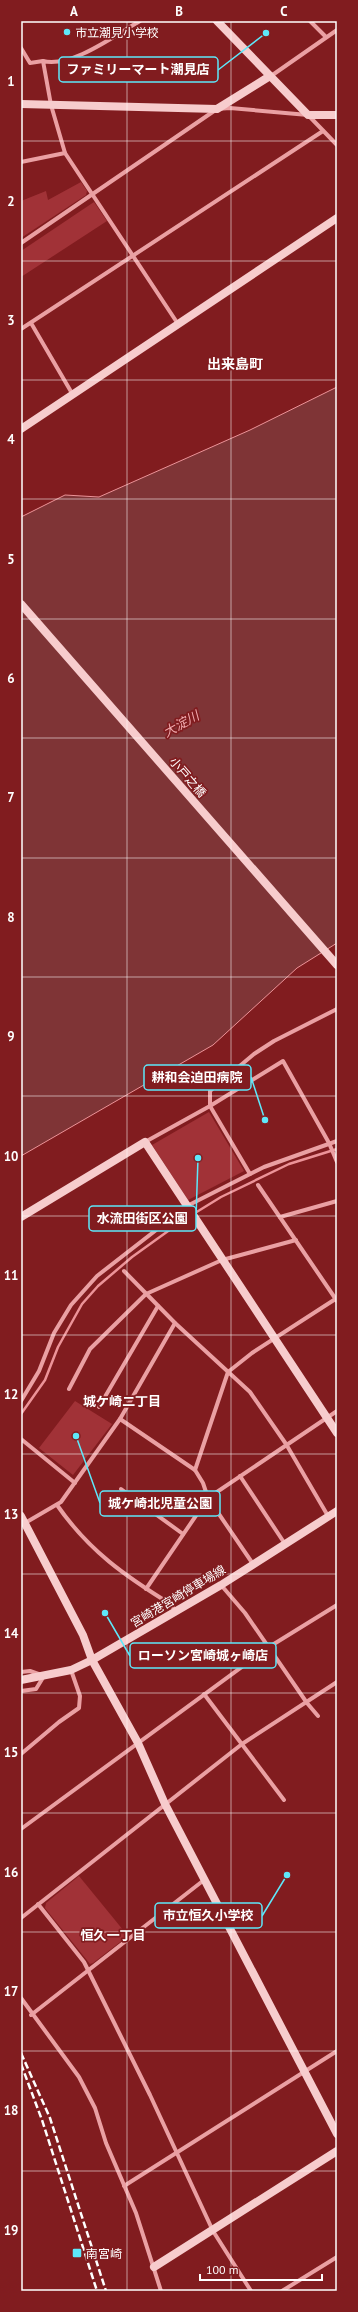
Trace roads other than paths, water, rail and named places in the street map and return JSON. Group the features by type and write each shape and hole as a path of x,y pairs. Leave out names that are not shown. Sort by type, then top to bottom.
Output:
{"street":[{"path":"21,48 30,63 43,61 52,63 73,59 140,21"},
{"path":"217,21 337,144"},
{"path":"310,21 326,37"},
{"path":"21,243 217,109 270,76 337,30"},
{"path":"43,61 51,105 65,153 94,194 178,324"},
{"path":"21,104 217,109 230,108 308,115 337,115"},
{"path":"21,329 323,131"},
{"path":"21,162 65,153"},
{"path":"21,429 337,218"},
{"path":"31,323 73,395"},
{"name":"小戸之橋","path":"21,604 337,964"},
{"path":"250,1174 210,1106 210,1090 254,1054 274,1041 337,1009"},
{"path":"21,1217 145,1142 210,1106 283,1061 329,1143 337,1162"},
{"path":"21,1401 38,1371 54,1333 71,1305 97,1276 187,1206 250,1174 337,1141"},
{"path":"145,1142 337,1433"},
{"path":"195,1470 228,1372 274,1339 336,1299 258,1185"},
{"path":"280,1217 337,1201"},
{"path":"69,1389 90,1349 146,1294 222,1260 296,1240"},
{"path":"124,1271 175,1323 250,1392 286,1444 328,1517"},
{"path":"99,1407 158,1306"},
{"path":"175,1323 120,1420 75,1483 57,1505 23,1520 83,1635 92,1660 138,1743 165,1804 337,2134"},
{"path":"21,1392 24,1397"},
{"path":"146,1589 208,1498 337,1411"},
{"path":"120,1420 195,1470 203,1483 208,1498 253,1564"},
{"path":"21,1439 75,1483"},
{"path":"240,1476 285,1544"},
{"path":"121,1489 183,1534"},
{"path":"57,1505 73,1528 98,1553 146,1589 172,1605 175,1612"},
{"name":"宮崎港宮崎停車場線","path":"21,1680 72,1670 92,1660 221,1585 337,1511"},
{"path":"221,1585 245,1613 307,1703 318,1716"},
{"path":"21,1829 269,1647 337,1605"},
{"path":"21,1754 59,1722 79,1708 80,1696 72,1670"},
{"path":"21,1672 30,1671 44,1676 36,1689 21,1691"},
{"path":"21,1918 242,1744 337,1682"},
{"path":"204,1694 284,1800"},
{"path":"31,2015 205,1880"},
{"path":"38,1904 89,1970 213,2231 251,2291"},
{"path":"21,1998 31,2015 78,2077 95,2108 106,2143 136,2213 161,2291"},
{"path":"124,2186 177,2154 337,2051"},
{"path":"154,2267 337,2151"},
{"path":"282,2291 337,2257"}],"water":[{"name":"大淀川","path":"337,387 337,943 297,968 213,1045 21,1156 21,517 65,495 99,497 250,430"}],"waterway":[{"path":"21,1414 45,1380 58,1347 82,1304 98,1286 132,1257 182,1221 221,1197 289,1164 337,1149"}],"railway":[{"path":"21,2053 50,2118 106,2291"},
{"path":"21,2064 42,2120 97,2291"}],"place":[{"name":"市立潮見小学校","path":"67,32"},
{"name":"ファミリーマート潮見店","path":"266,33"},
{"name":"耕和会迫田病院","path":"265,1120"},
{"name":"水流田街区公園","path":"198,1158"},
{"name":"城ケ崎北児童公園","path":"76,1436"},
{"name":"ローソン宮崎城ヶ崎店","path":"105,1613"},
{"name":"市立恒久小学校","path":"287,1875"},
{"name":"南宮崎","path":"77,2253"}],"district":[{"name":"出来島町","path":"235,364"},
{"name":"城ケ崎二丁目","path":"122,1401"},
{"name":"恒久一丁目","path":"113,1935"}]}
